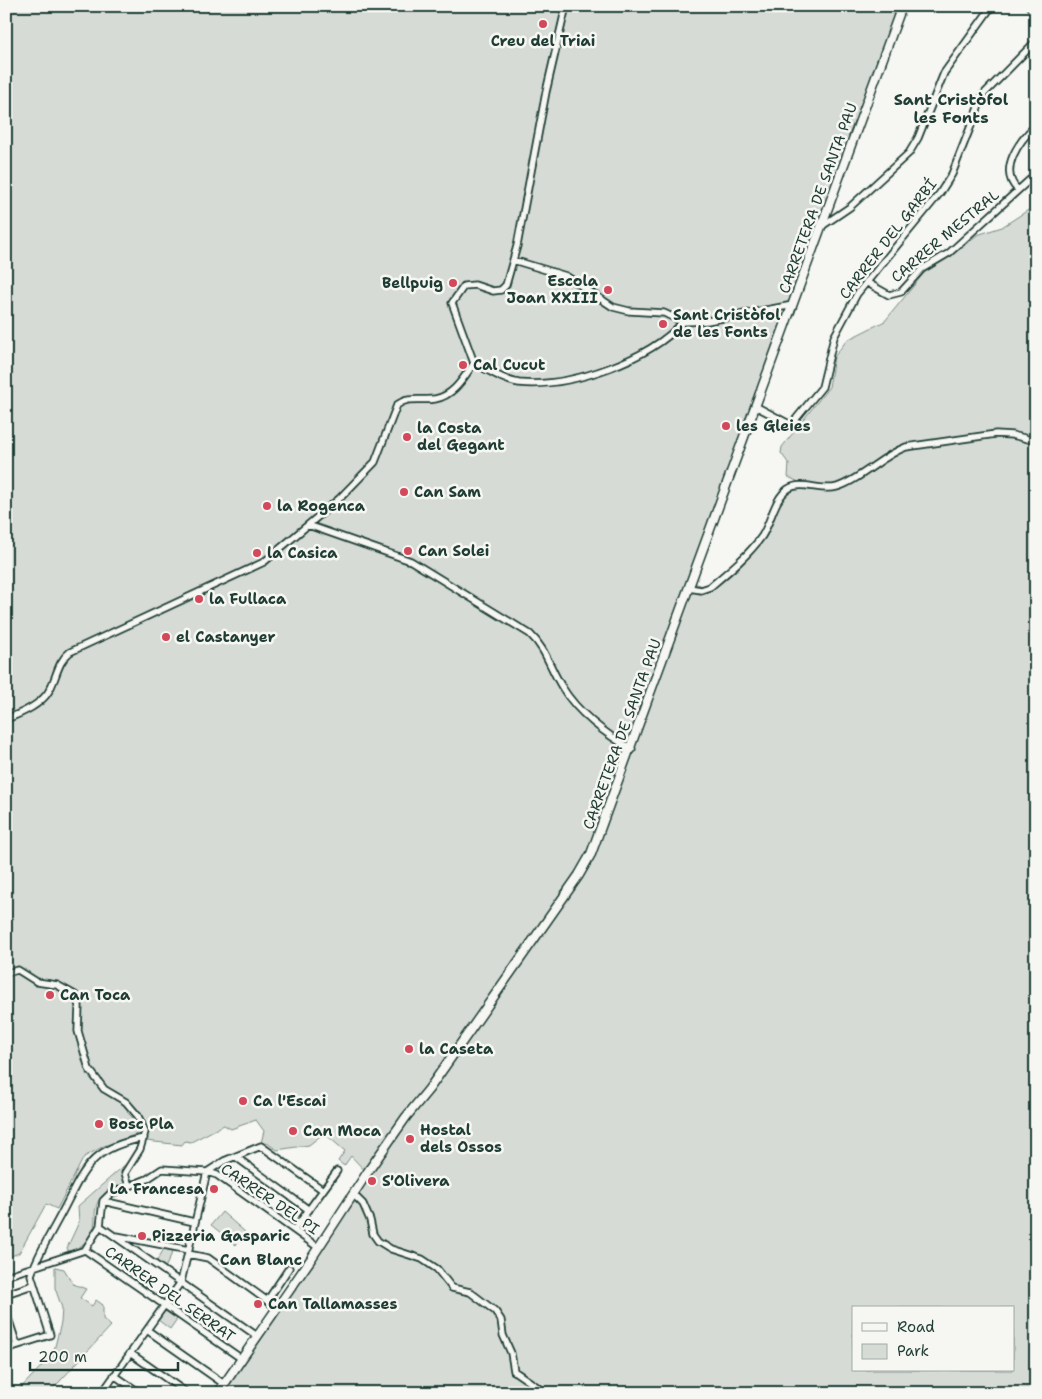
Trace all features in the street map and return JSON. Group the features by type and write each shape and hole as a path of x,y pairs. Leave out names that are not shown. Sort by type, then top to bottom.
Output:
{"main road":[{"name":"CARRETERA DE SANTA PAU","path":"218,1393 319,1248 353,1194 579,875 601,831 902,6"}],"street":[{"path":"566,6 546,92 513,260 506,285 501,290 493,291 470,284 461,288 454,297 452,303 453,310 474,363 518,383 569,381 629,360 652,349 674,332 683,322"},
{"path":"822,226 850,207 909,153 918,138 944,73 992,6"},
{"path":"1029,6 1036,12"},
{"name":"CARRER DEL GARBÍ","path":"757,406 791,426 797,421 822,387 834,337 866,282 948,182 959,161 977,107 986,90 1023,56 1036,41"},
{"path":"1018,190 1010,177 1012,158 1021,141 1036,125"},
{"name":"CARRER MESTRAL","path":"866,282 890,295 898,294 920,271 949,252 1036,174"},
{"path":"513,260 566,276 613,307 629,311 664,313 683,322 707,322 794,306"},
{"path":"6,719 42,698 50,688 63,658 70,652 259,565 347,491 375,462 397,405 402,400 435,399 449,394 459,384 474,363"},
{"path":"690,588 701,590 710,586 756,544 781,497 788,490 802,486 823,490 835,488 889,454 906,447 996,434 1012,435 1036,441"},
{"path":"308,525 411,561 530,634 544,649 568,696 600,728 632,749"},
{"path":"6,973 18,970 37,982 57,985 75,995 79,1006 78,1031 89,1069 95,1080 104,1089 126,1102 138,1116 145,1132 140,1149 124,1173 129,1186"},
{"path":"6,1349 50,1335 33,1286 31,1274 87,1165 105,1150 126,1141 144,1138"},
{"path":"6,1276 85,1250 100,1226 103,1201 110,1194 147,1179 162,1169 207,1172 261,1146 323,1190"},
{"path":"236,1157 309,1210"},
{"path":"294,1230 337,1171"},
{"path":"102,1393 181,1282 207,1172"},
{"name":"CARRER DEL PI","path":"207,1172 216,1175 319,1248"},
{"path":"353,1194 362,1204 370,1220 373,1234 378,1241 391,1249 422,1259 437,1269 452,1288 470,1292 495,1311 501,1320 503,1335 511,1353 514,1371 546,1393"},
{"path":"103,1201 194,1222"},
{"path":"100,1226 257,1336"},
{"path":"114,1235 208,1258 277,1308"},
{"name":"CARRER DEL SERRAT","path":"85,1250 242,1358"},
{"path":"267,1301 289,1268"},
{"path":"6,1294 33,1286"},
{"path":"6,1312 17,1345"},
{"path":"147,1330 224,1384"},
{"path":"130,1353 187,1393"},
{"path":"114,1375 140,1393"}],"green space":[{"path":"6,6 899,6 688,581 703,586 714,581 756,540 783,491 803,484 788,477 789,464 781,453 782,447 829,387 834,357 847,340 885,321 924,273 950,257 977,235 1002,227 1036,205 1036,1393 218,1393 369,1175 351,1156 344,1166 338,1161 345,1151 324,1133 309,1145 277,1150 267,1143 263,1145 261,1143 264,1131 256,1120 231,1129 224,1125 191,1142 185,1141 182,1145 146,1141 128,1172 130,1179 137,1180 112,1189 101,1197 95,1211 93,1232 89,1239 81,1246 69,1252 67,1248 79,1222 78,1206 135,1156 144,1133 130,1108 127,1112 133,1118 140,1133 104,1146 84,1157 57,1209 46,1204 19,1253 6,1258"},
{"path":"222,1212 245,1232 236,1245 211,1225"},
{"path":"164,1249 173,1251 165,1268 156,1262"},
{"path":"55,1267 64,1269 73,1284 86,1289 80,1298 92,1306 96,1300 103,1305 103,1319 111,1326 49,1393 16,1393 53,1354 61,1323 62,1308 55,1288"},
{"path":"165,1311 177,1319 170,1329 158,1320"}],"place":[{"name":"Creu del Triai","path":"543,24"},
{"name":"Bellpuig","path":"453,283"},
{"name":"Escola Joan XXIII","path":"608,290"},
{"name":"Sant Cristòfol de les Fonts","path":"663,324"},
{"name":"Cal Cucut","path":"463,365"},
{"name":"les Gleies","path":"726,426"},
{"name":"la Costa del Gegant","path":"407,437"},
{"name":"Can Sam","path":"404,492"},
{"name":"la Rogenca","path":"267,506"},
{"name":"Can Solei","path":"408,551"},
{"name":"la Casica","path":"257,553"},
{"name":"la Fullaca","path":"199,599"},
{"name":"el Castanyer","path":"166,637"},
{"name":"Can Toca","path":"50,995"},
{"name":"la Caseta","path":"409,1049"},
{"name":"Ca l'Escai","path":"243,1101"},
{"name":"Bosc Pla","path":"99,1124"},
{"name":"Can Moca","path":"293,1131"},
{"name":"Hostal dels Ossos","path":"410,1139"},
{"name":"S'Olivera","path":"372,1181"},
{"name":"La Francesa","path":"214,1189"},
{"name":"Pizzeria Gasparic","path":"142,1236"},
{"name":"Can Tallamasses","path":"258,1304"}],"district":[{"name":"Sant Cristòfol les Fonts","path":"951,108"},
{"name":"Can Blanc","path":"261,1259"}]}
